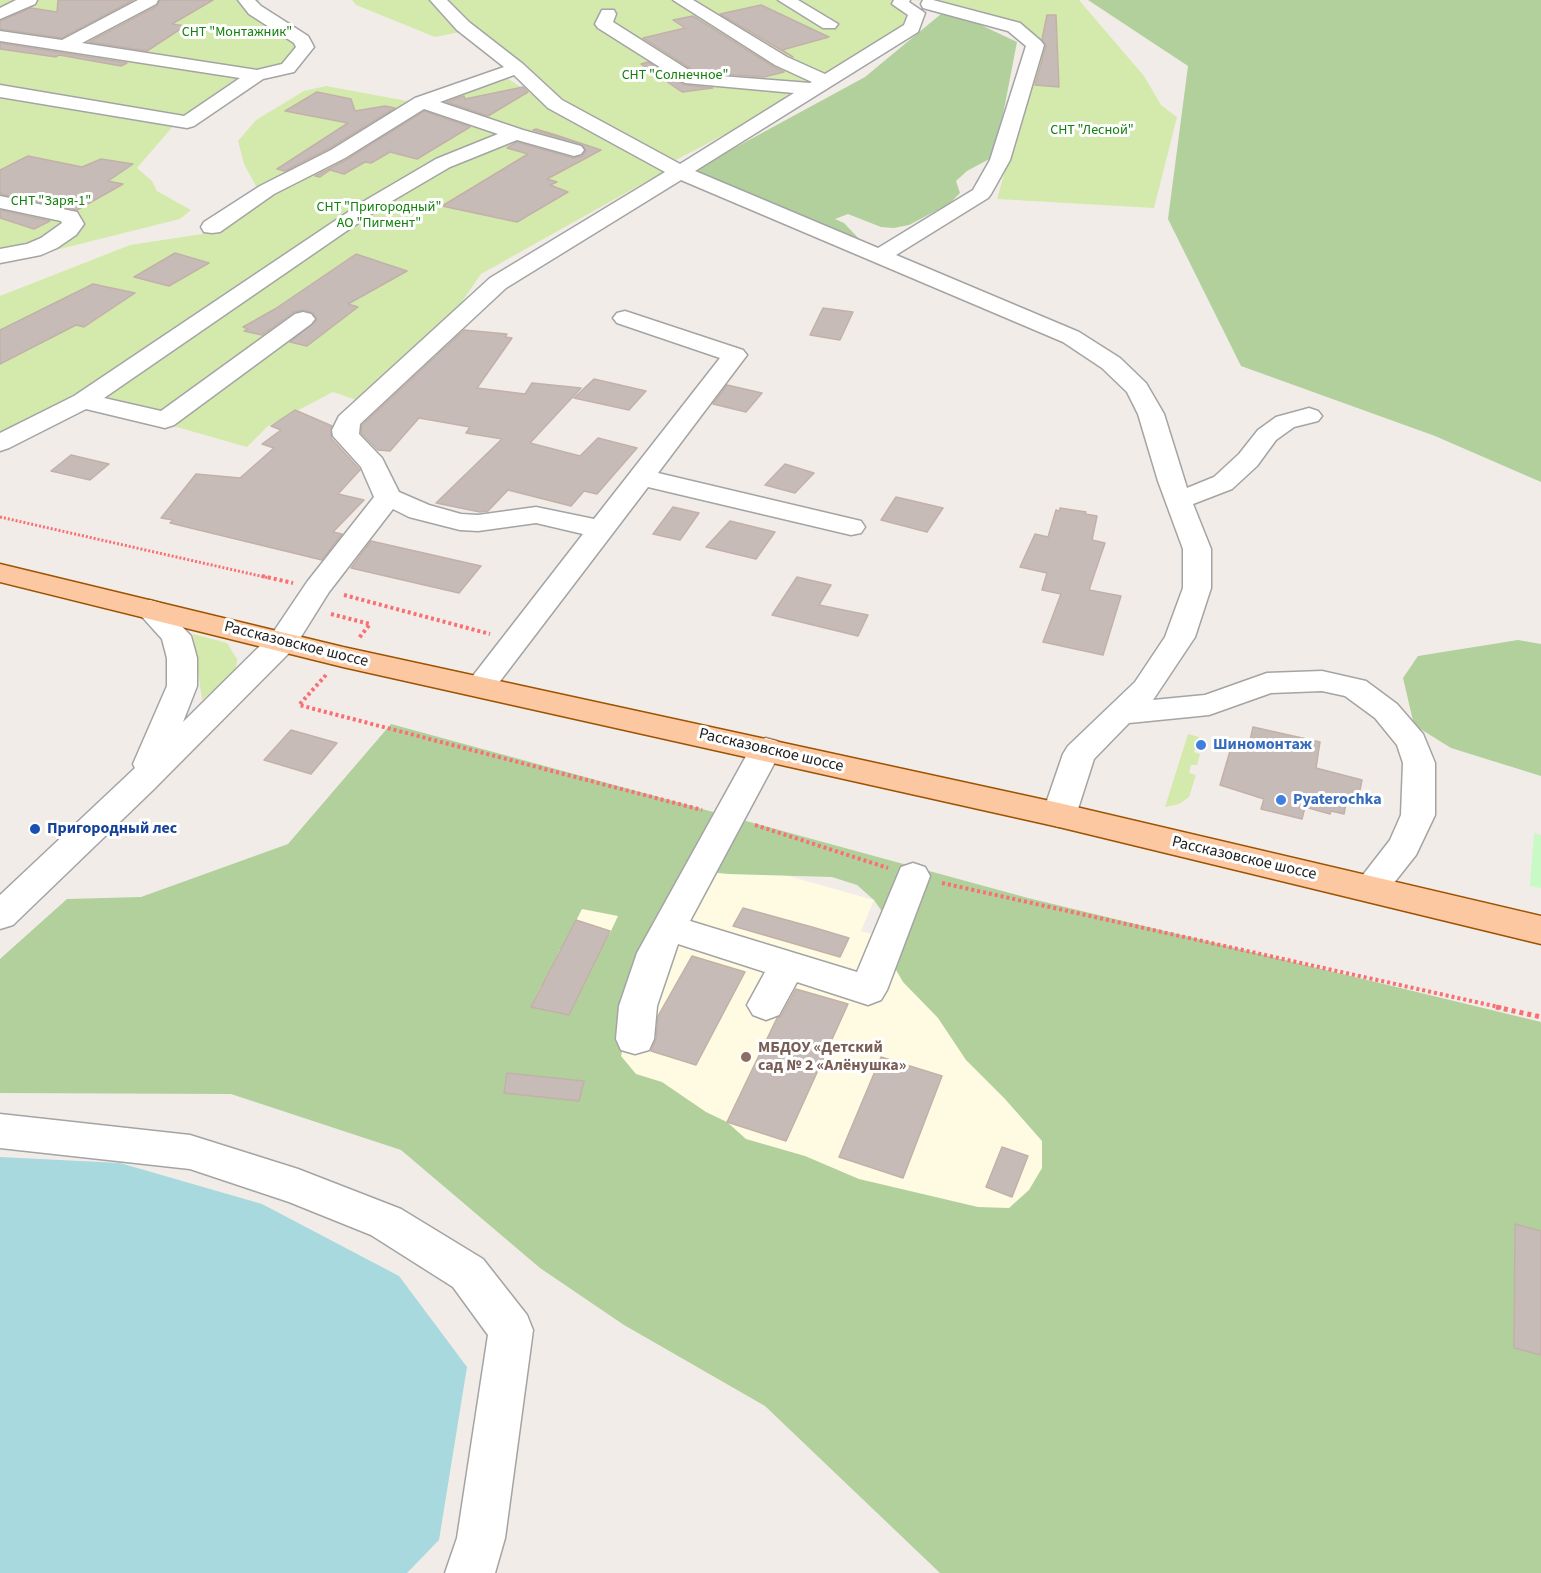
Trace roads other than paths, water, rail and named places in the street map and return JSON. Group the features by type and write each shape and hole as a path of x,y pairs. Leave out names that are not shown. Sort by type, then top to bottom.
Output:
{"main road":[{"name":"Рассказовское шоссе","path":"0,573 343,657 1059,815 1541,930"}],"street":[{"path":"0,14 28,0"},
{"path":"66,45 150,0"},
{"path":"0,91 187,122 257,75 288,68 305,47 302,40 255,10 246,0"},
{"path":"438,0 463,26 517,68 555,104 680,172 1071,337 1111,363 1137,388 1151,414 1178,501 1197,549 1197,588 1180,637 1146,689 1079,754 1059,815"},
{"path":"681,0 819,85"},
{"path":"786,0 829,24"},
{"path":"600,529 536,515 478,523 460,522 419,511 388,497 373,464 346,436 348,421 498,283 912,28 912,3 1014,27 1035,45 1000,160 981,194 879,256"},
{"path":"608,14 604,24 691,80 819,85"},
{"path":"0,36 257,75"},
{"path":"212,227 267,190 338,154 422,102 517,68"},
{"path":"422,102 516,134 574,150"},
{"path":"0,443 83,401 374,204 443,163 516,134"},
{"path":"0,202 70,216 73,224 68,230 33,250 0,256"},
{"path":"480,686 735,355 625,318"},
{"path":"83,401 165,420 303,319"},
{"path":"1178,501 1223,483 1248,460 1267,435 1285,422 1309,416"},
{"path":"641,477 850,526"},
{"path":"0,916 141,782 282,641 388,497"},
{"path":"141,782 182,686 182,658 176,636 150,609"},
{"path":"1120,714 1209,705 1267,683 1322,681 1355,688 1386,711 1412,742 1419,763 1418,815 1404,846 1370,889"},
{"path":"635,1040 638,1006 655,953 766,750"},
{"path":"669,928 868,990 913,876"},
{"path":"766,1005 788,965"},
{"path":"0,1131 190,1152 298,1186 386,1222 468,1273 511,1330 481,1538 470,1573"}],"water":[{"path":"0,1157 120,1163 262,1204 399,1276 467,1367 439,1540 407,1573 0,1573"}],"place":[{"name":"Шиномонтаж","path":"1201,745"},
{"name":"Pyaterochka","path":"1281,800"},
{"name":"Пригородный лес","path":"35,829"},
{"name":"МБДОУ «Детский сад № 2 «Алёнушка»","path":"746,1057"}],"park label":[{"name":"СНТ \"Монтажник\"","path":"237,33"},
{"name":"СНТ \"Солнечное\"","path":"675,76"},
{"name":"СНТ \"Лесной\"","path":"1092,131"},
{"name":"СНТ \"Заря-1\"","path":"51,202"},
{"name":"СНТ \"Пригородный\" АО \"Пигмент\"","path":"379,216"}]}
